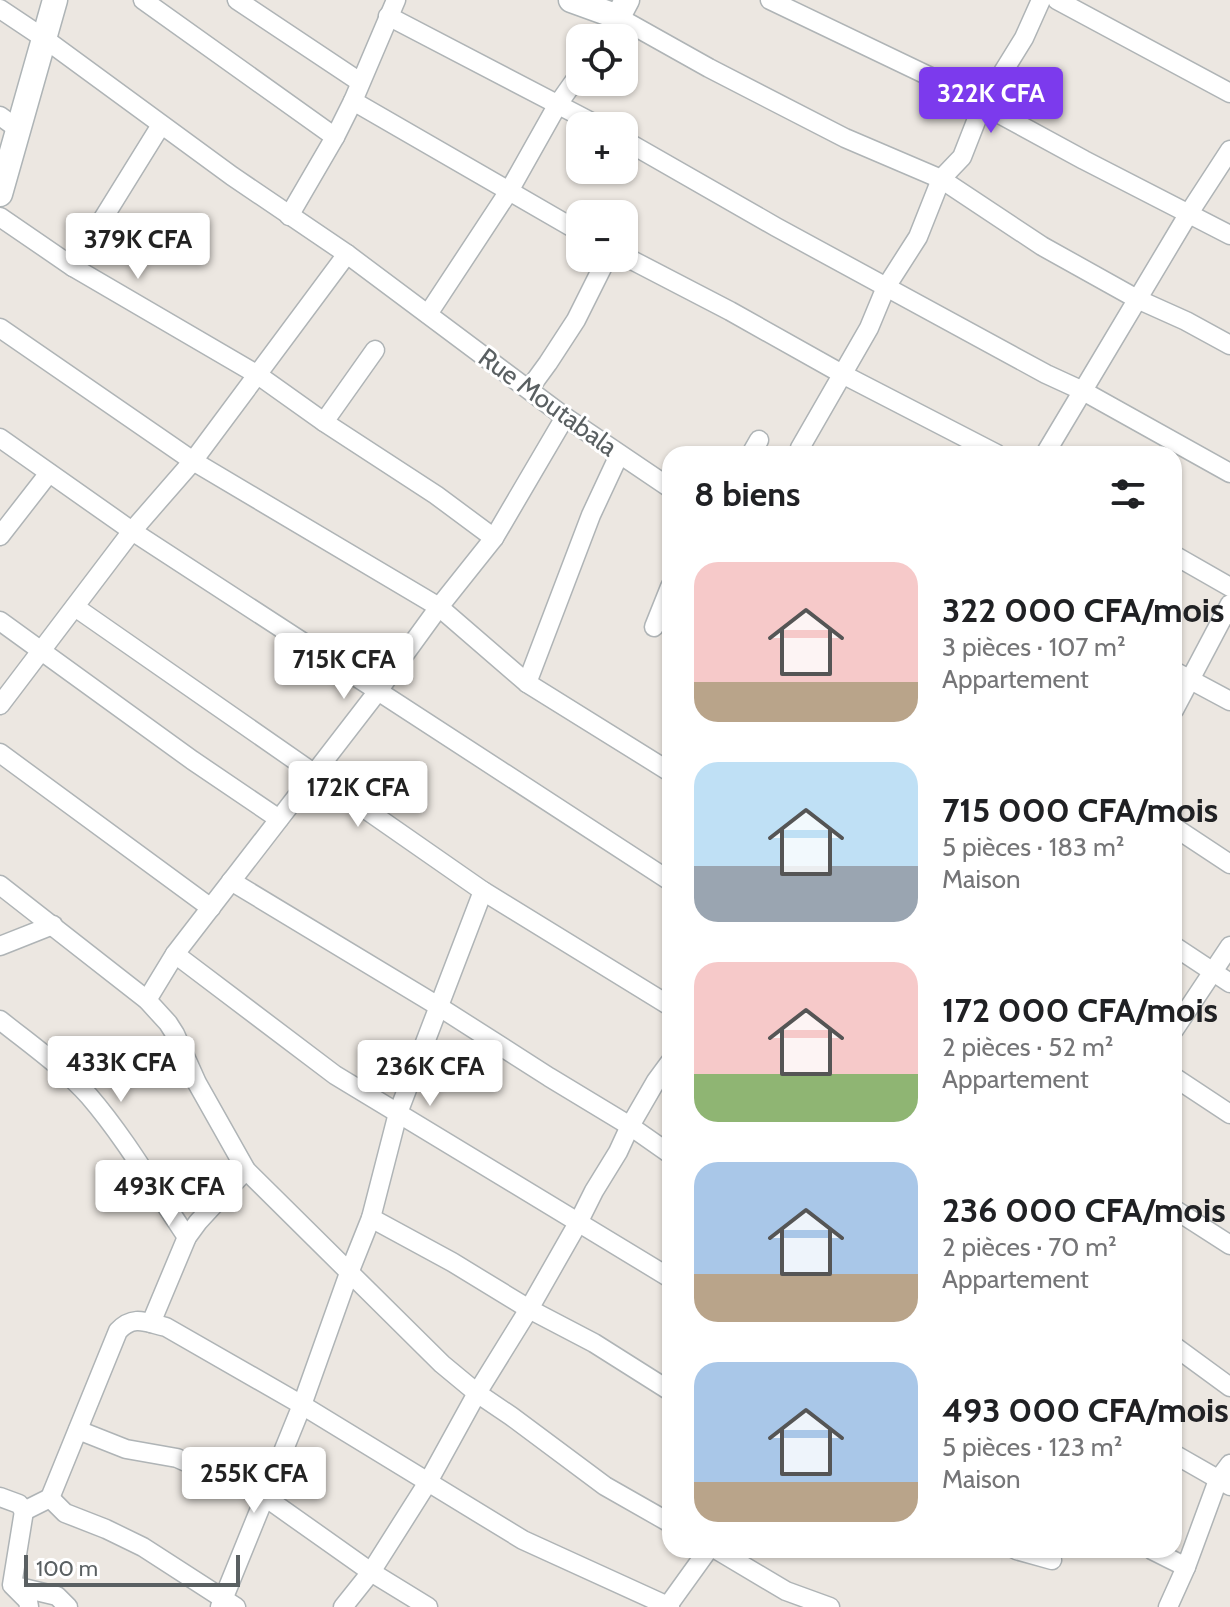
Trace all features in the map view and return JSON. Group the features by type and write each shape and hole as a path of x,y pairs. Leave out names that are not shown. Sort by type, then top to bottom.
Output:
{"street":[{"path":"0,194 9,122 45,39 55,0"},
{"path":"143,0 335,137"},
{"path":"237,0 360,82"},
{"path":"571,0 623,8 709,68 845,138 941,179 1042,246 1137,299 1230,345"},
{"path":"770,0 935,79 1230,235"},
{"path":"801,446 844,375 886,287 918,237 941,179 962,157 982,106 1024,38 1041,0"},
{"path":"1057,0 1230,93"},
{"path":"289,216 353,101 392,8 573,112"},
{"name":"Rue Moutabala","path":"0,9 289,216 347,254 565,417 662,483"},
{"path":"428,314 509,191 566,93"},
{"path":"353,101 566,224"},
{"path":"73,267 161,125"},
{"path":"638,148 776,227 1182,446"},
{"path":"1050,446 1230,150"},
{"path":"0,217 73,267 258,375 436,495 494,538"},
{"path":"0,705 132,531 193,461 347,254"},
{"path":"638,263 982,446"},
{"path":"529,389 576,320 600,272"},
{"path":"0,328 193,461 439,607 527,683 662,767"},
{"path":"324,422 375,350"},
{"path":"147,1000 175,954 494,538 565,417"},
{"path":"0,438 132,531 662,876"},
{"path":"1182,446 1230,473"},
{"path":"527,683 591,515 619,455"},
{"path":"0,536 49,473"},
{"path":"1182,560 1230,587"},
{"path":"1230,604 1182,675 1230,701"},
{"path":"75,607 483,891 662,1001"},
{"path":"654,627 662,607"},
{"path":"0,621 279,819"},
{"path":"0,753 211,908"},
{"path":"1182,832 1230,864"},
{"path":"231,881 438,1006 662,1148"},
{"path":"0,885 147,1000 175,1034 197,1083 246,1170 442,1364 605,1486 662,1518"},
{"path":"50,1498 65,1513 143,1547 227,1604 371,1218 398,1113 483,891"},
{"path":"0,946 53,925"},
{"path":"1182,1018 1230,946"},
{"path":"1182,951 1230,983"},
{"path":"175,954 335,1075 662,1273"},
{"path":"0,1020 88,1095 123,1141 187,1237"},
{"path":"343,1607 371,1572 428,1482 662,1073"},
{"path":"1182,1082 1230,1114"},
{"path":"151,1323 187,1237 246,1170"},
{"path":"1182,1214 1230,1245"},
{"path":"371,1218 594,1343 662,1386"},
{"path":"24,1511 50,1498 118,1331 129,1322 145,1320 166,1327 302,1405 523,1540 668,1607 702,1558"},
{"path":"1182,1352 1230,1387"},
{"path":"78,1430 126,1449 177,1458 265,1497 371,1572 428,1607"},
{"path":"1182,1459 1224,1483"},
{"path":"1168,1607 1230,1464"},
{"path":"0,1497 19,1504 24,1511 12,1585"},
{"path":"730,1558 786,1591 830,1607"},
{"path":"1045,1558 1052,1560"},
{"path":"1168,1558 1186,1567"},
{"path":"12,1585 28,1601 29,1607"},
{"path":"12,1585 57,1596 68,1607"}]}
